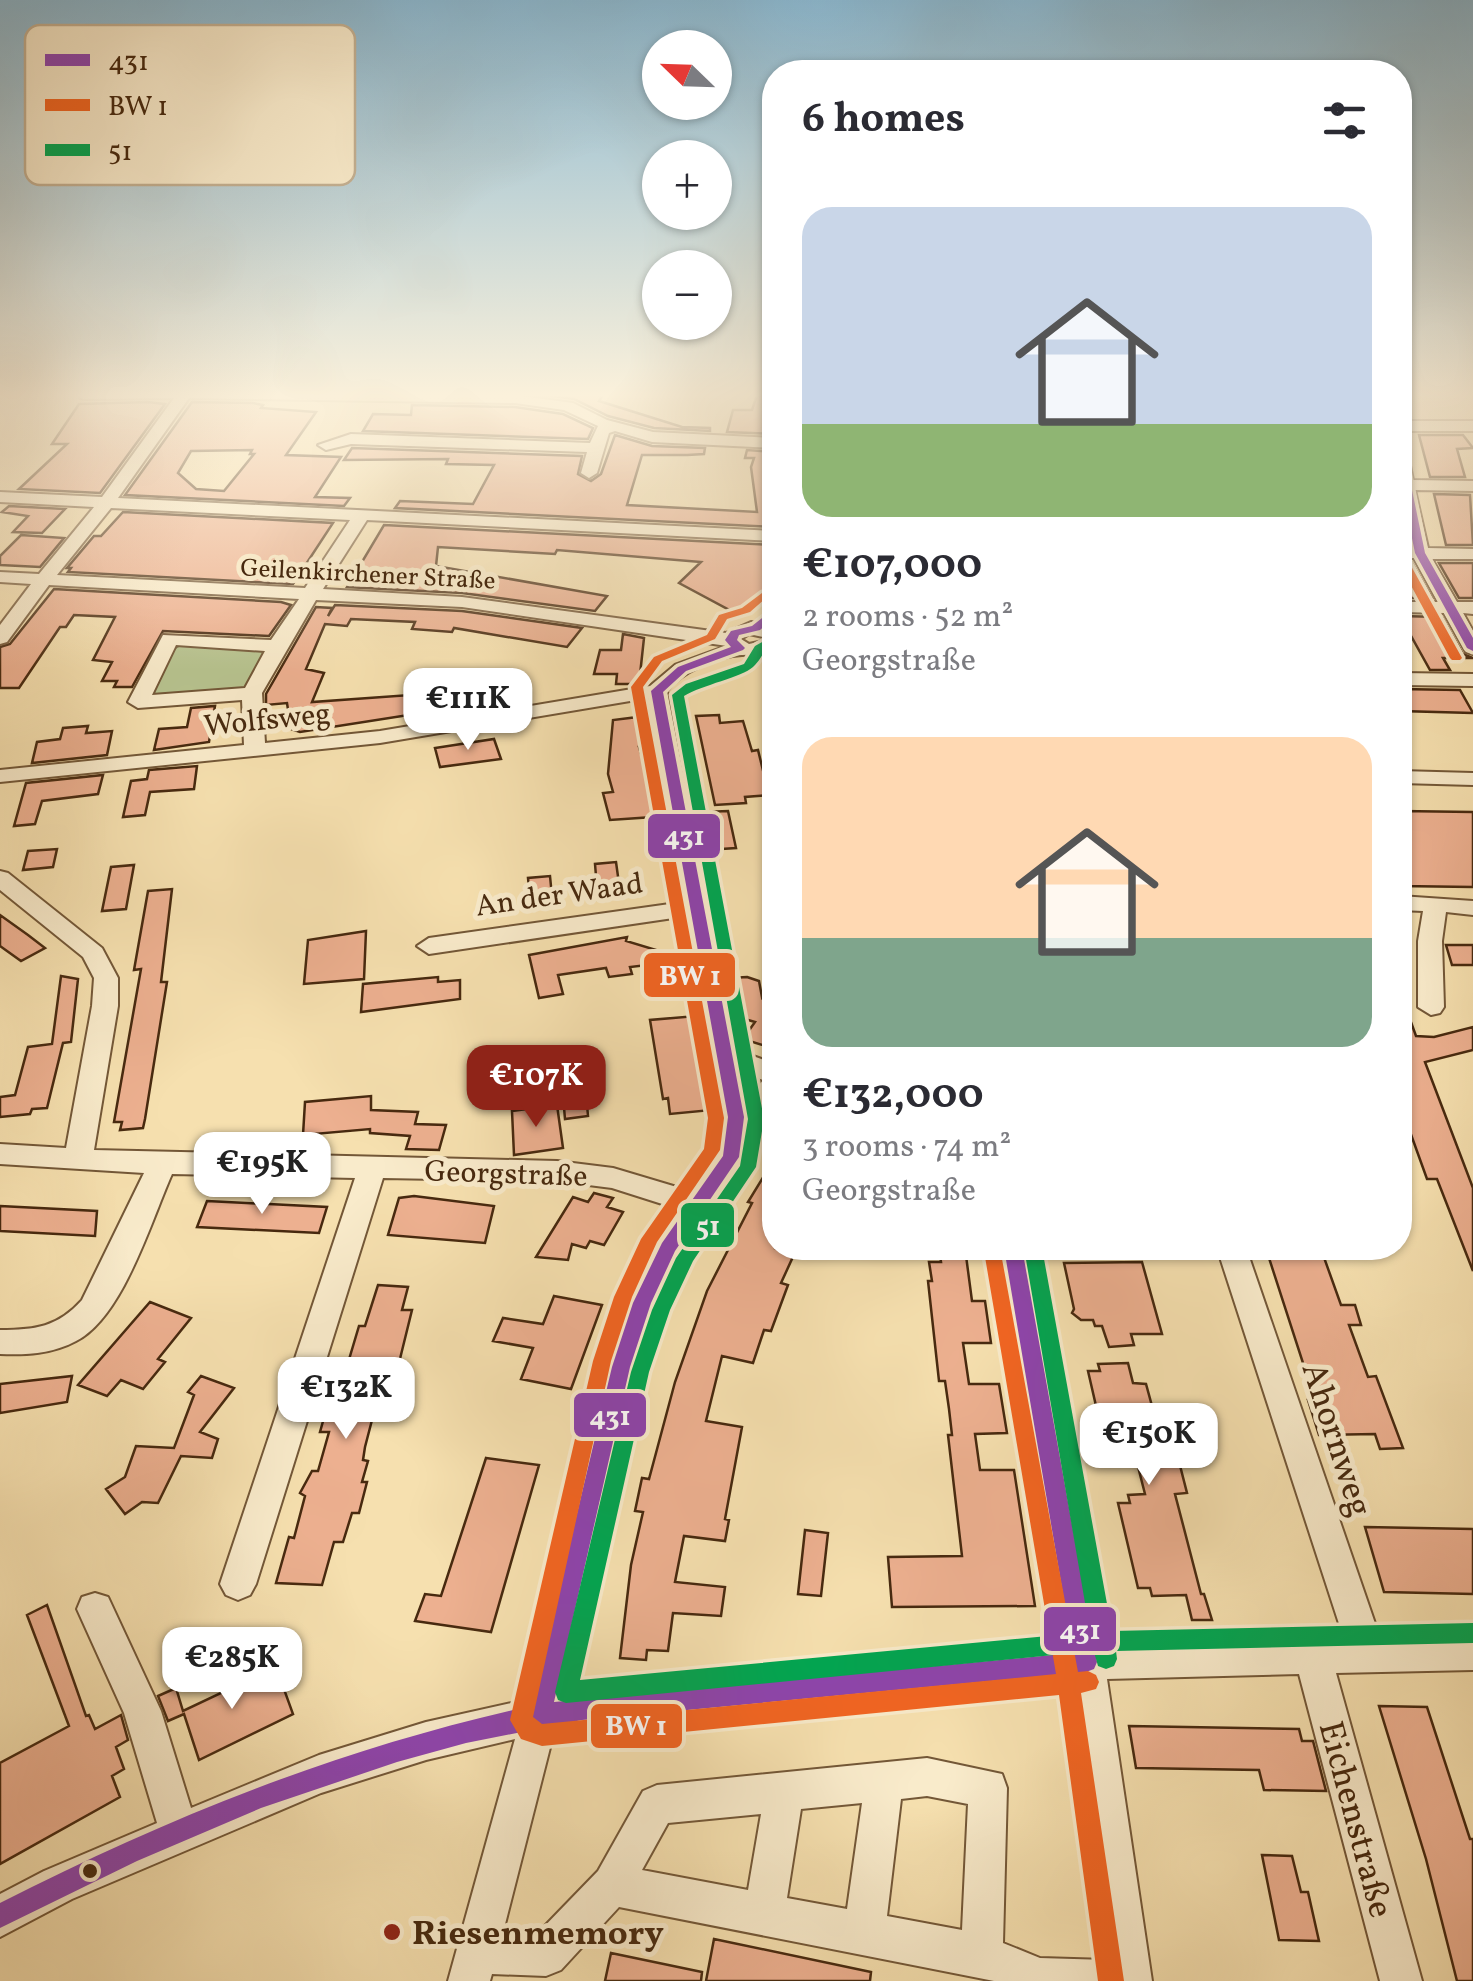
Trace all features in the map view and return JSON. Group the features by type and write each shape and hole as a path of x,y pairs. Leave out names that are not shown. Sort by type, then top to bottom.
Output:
{"street":[{"path":"0,638 41,579 123,484"},
{"path":"1412,485 1473,486"},
{"path":"0,497 762,535"},
{"path":"255,752 252,693 277,646 361,516"},
{"path":"1412,523 1420,553 1473,648"},
{"path":"1412,553 1473,554"},
{"name":"Geilenkirchener Straße","path":"0,577 518,608 735,643"},
{"path":"1412,607 1473,608"},
{"path":"762,631 738,631 735,643 762,648"},
{"path":"674,634 665,682 736,1116 731,1157"},
{"path":"252,693 138,702 170,639 277,646"},
{"name":"Wolfsweg","path":"0,776 380,736 665,682 735,643"},
{"path":"1412,679 1473,680"},
{"path":"1412,777 1473,779"},
{"path":"0,878 93,954 106,978 105,1006 78,1158"},
{"path":"1412,903 1473,908"},
{"path":"1431,1007 1430,941 1436,904"},
{"name":"An der Waad","path":"429,946 699,907"},
{"path":"719,1029 728,1048 740,1060 762,1071"},
{"path":"731,1157 762,1100"},
{"path":"762,1127 731,1157 696,1204 668,1248 642,1303 622,1367 540,1714 473,1966 546,1955 612,1885 657,1806 927,1776 988,1788 982,1955"},
{"name":"Georgstraße","path":"0,1154 162,1164 556,1170 612,1178 696,1204"},
{"path":"0,1342 46,1341 77,1327 101,1302 162,1164"},
{"path":"238,1584 372,1169"},
{"path":"1016,1260 1086,1662 1131,1981"},
{"name":"Ahornweg","path":"1236,1260 1368,1656"},
{"path":"95,1608 142,1711 179,1832"},
{"path":"0,1916 58,1885 318,1774 426,1741 540,1714 1086,1662 1473,1653"},
{"name":"Eichenstraße","path":"1313,1657 1401,1981"},
{"path":"864,1934 884,1781"},
{"path":"764,1914 785,1790"},
{"path":"612,1885 982,1955 1040,1980 1114,1981"}],"green space":[{"path":"180,645 264,652 247,689 150,697 170,651"}],"building":[{"path":"24,484 106,484 100,493 19,489"},
{"path":"133,484 191,484 196,489 224,491 229,484 323,484 315,497 350,498 344,506 125,495"},
{"path":"484,484 633,484 627,505 757,512 753,484 762,484 762,526 395,508 400,501 473,504"},
{"path":"1434,494 1470,495 1473,545 1446,545"},
{"path":"9,506 65,509 42,533 13,532 28,516 2,512"},
{"path":"123,512 333,523 293,584 68,572 71,568 67,568 94,536 101,536"},
{"path":"384,525 762,544 762,603 737,614 679,583 701,562 557,550 555,554 438,547 436,566 607,596 595,611 462,593 347,587"},
{"path":"21,535 64,538 40,567 0,565 0,556"},
{"path":"1412,563 1432,598 1412,598"},
{"path":"1439,563 1473,563 1473,598 1459,598"},
{"path":"54,589 291,605 269,636 163,631 132,687 114,687 117,681 102,681 112,662 93,660 115,617 74,615 66,627 60,627 19,688 0,688 0,647 10,644"},
{"path":"335,605 462,611 582,628 567,647 454,628 452,632 412,629 415,622 351,619 347,626 325,624 306,669 324,673 312,702 410,695 415,714 300,732 291,729 287,703 266,705 266,694 316,607 332,608 328,616"},
{"path":"1412,616 1442,617 1463,654 1473,658 1443,658 1450,670 1430,670 1412,638"},
{"path":"623,634 644,638 639,684 616,684 617,674 594,674 600,650 621,650"},
{"path":"1412,689 1460,690 1473,713 1412,711"},
{"path":"215,706 209,742 154,750 159,729 187,727 191,708"},
{"path":"719,715 720,723 743,721 752,751 758,750 762,796 745,797 746,803 715,805 696,716"},
{"path":"646,716 653,746 639,747 650,784 653,817 610,820 603,793 613,792 608,774 613,720"},
{"path":"88,726 86,733 112,731 107,755 32,763 37,742 60,739 63,728"},
{"path":"494,739 501,759 440,767 435,748"},
{"path":"197,766 194,789 150,792 145,815 123,817 131,781 147,779 149,770"},
{"path":"103,775 98,794 42,801 35,824 14,826 26,783"},
{"path":"728,811 736,848 706,850 704,812"},
{"path":"1412,811 1473,812 1473,887 1412,886"},
{"path":"57,849 53,867 23,870 28,851"},
{"path":"616,862 621,898 598,900 595,864"},
{"path":"134,865 126,909 102,911 111,867"},
{"path":"550,876 553,907 531,909 528,878"},
{"path":"172,889 161,982 167,982 145,1119 143,1128 120,1130 122,1122 114,1122 141,969 134,970 148,891"},
{"path":"0,915 45,948 21,961 0,946"},
{"path":"366,931 364,979 304,984 308,940"},
{"path":"627,937 626,941 689,960 630,967 632,974 609,977 606,968 558,975 563,994 539,998 529,955"},
{"path":"1446,945 1473,945 1473,965 1452,965"},
{"path":"61,976 78,979 71,1042 63,1043 47,1108 0,1117 0,1097 15,1095 28,1047 52,1044"},
{"path":"438,977 438,982 460,980 460,999 361,1012 363,984"},
{"path":"731,978 759,981 762,1045 743,1039 755,1022 738,1017"},
{"path":"696,1016 712,1110 670,1114 668,1098 663,1099 650,1020"},
{"path":"1412,1025 1416,1036 1434,1037 1473,1027 1473,1050 1425,1062 1473,1188 1473,1271 1437,1179 1427,1179 1412,1137"},
{"path":"583,1059 588,1116 565,1119 560,1061"},
{"path":"371,1096 371,1110 418,1112 415,1124 446,1125 439,1150 406,1149 410,1136 370,1133 370,1129 303,1135 305,1102"},
{"path":"557,1105 563,1148 514,1155 512,1111"},
{"path":"762,1179 762,1260 792,1260 781,1283 788,1285 771,1331 764,1330 753,1363 722,1356 706,1421 742,1427 725,1519 729,1520 725,1541 684,1536 675,1582 725,1587 721,1616 673,1613 668,1651 647,1650 646,1660 620,1658 631,1565 643,1512 635,1511 642,1478 649,1479 675,1382 707,1291 752,1203 748,1202"},
{"path":"594,1193 613,1198 607,1207 623,1212 604,1245 590,1241 586,1248 572,1244 568,1260 536,1257 573,1197 588,1202"},
{"path":"414,1196 494,1206 485,1243 388,1235 399,1198"},
{"path":"207,1201 327,1207 319,1233 197,1227"},
{"path":"0,1206 97,1211 95,1236 0,1231"},
{"path":"967,1260 972,1301 985,1301 991,1343 963,1343 969,1384 999,1384 1007,1433 975,1434 980,1470 1014,1470 1035,1606 892,1607 888,1557 962,1556 948,1435 952,1435 949,1409 945,1381 939,1381 928,1281 932,1281 929,1262"},
{"path":"1270,1260 1325,1260 1341,1305 1355,1305 1361,1325 1349,1325 1368,1377 1376,1376 1403,1448 1380,1449 1375,1434 1319,1435 1308,1400 1315,1400"},
{"path":"1142,1262 1162,1334 1131,1334 1134,1345 1109,1347 1102,1326 1072,1313 1064,1263"},
{"path":"378,1285 408,1287 402,1310 412,1310 397,1371 385,1370 365,1447 363,1460 368,1461 362,1482 367,1482 359,1513 352,1513 343,1542 334,1542 322,1585 276,1583 289,1537 294,1538 305,1496 300,1493 312,1471 318,1471 329,1432 320,1432 331,1393 339,1393 359,1326 365,1326"},
{"path":"554,1296 602,1305 571,1389 521,1379 533,1348 493,1341 503,1318 543,1324"},
{"path":"150,1302 191,1318 158,1359 165,1362 143,1389 121,1380 107,1396 78,1385"},
{"path":"1128,1363 1133,1383 1146,1384 1158,1428 1167,1428 1176,1450 1187,1493 1175,1494 1201,1594 1212,1620 1192,1620 1186,1595 1152,1596 1150,1588 1138,1588 1118,1503 1130,1503 1128,1495 1145,1494 1134,1451 1118,1452 1117,1445 1105,1445 1088,1371 1100,1371 1098,1364"},
{"path":"72,1376 67,1402 0,1413 0,1384"},
{"path":"201,1376 234,1388 200,1432 218,1439 212,1458 181,1456 158,1503 142,1502 125,1514 106,1489 125,1477 136,1446 174,1448 194,1395 188,1392"},
{"path":"486,1458 539,1465 491,1632 415,1621 425,1594 441,1596"},
{"path":"1365,1527 1473,1529 1473,1594 1384,1592"},
{"path":"805,1530 828,1533 821,1596 798,1594"},
{"path":"47,1605 86,1716 89,1715 95,1729 121,1715 128,1740 116,1747 124,1769 112,1776 120,1797 0,1864 0,1763 69,1726 27,1615"},
{"path":"276,1667 293,1714 199,1760 184,1714 168,1721 158,1696 176,1688 183,1711"},
{"path":"1379,1706 1427,1707 1473,1839 1473,1981 1457,1981 1426,1859"},
{"path":"1129,1726 1299,1729 1302,1741 1313,1741 1326,1791 1264,1790 1259,1770 1136,1768"},
{"path":"1262,1855 1292,1856 1301,1892 1308,1892 1319,1941 1279,1940"},
{"path":"714,1939 871,1972 870,1981 706,1981"},
{"path":"611,1953 702,1972 701,1981 605,1981"}],"transit line":[{"name":"431","path":"1412,514 1420,553 1473,648"},
{"path":"1412,577 1456,658"},
{"path":"762,596 746,610 723,617 711,637 658,659 637,687 716,1118 712,1150 650,1239 623,1297 602,1361 521,1720 529,1731 542,1735 1088,1682"},
{"name":"431","path":"540,1715 621,1367 642,1303 668,1248 731,1157 736,1117 657,691 682,669 739,648 731,640 735,633 762,623"},
{"name":"51","path":"762,646 748,666 678,695 756,1119 748,1167 685,1258 661,1310 640,1372 566,1692 1084,1642 1473,1633"},
{"path":"995,1260 1066,1665 1111,1981"},
{"name":"431","path":"0,1916 129,1852 261,1796 397,1750 466,1732 582,1709 1086,1662 1015,1260"},
{"name":"51","path":"1035,1260 1106,1659"}],"place":[{"name":"Riesenmemory","path":"392,1932"}]}
